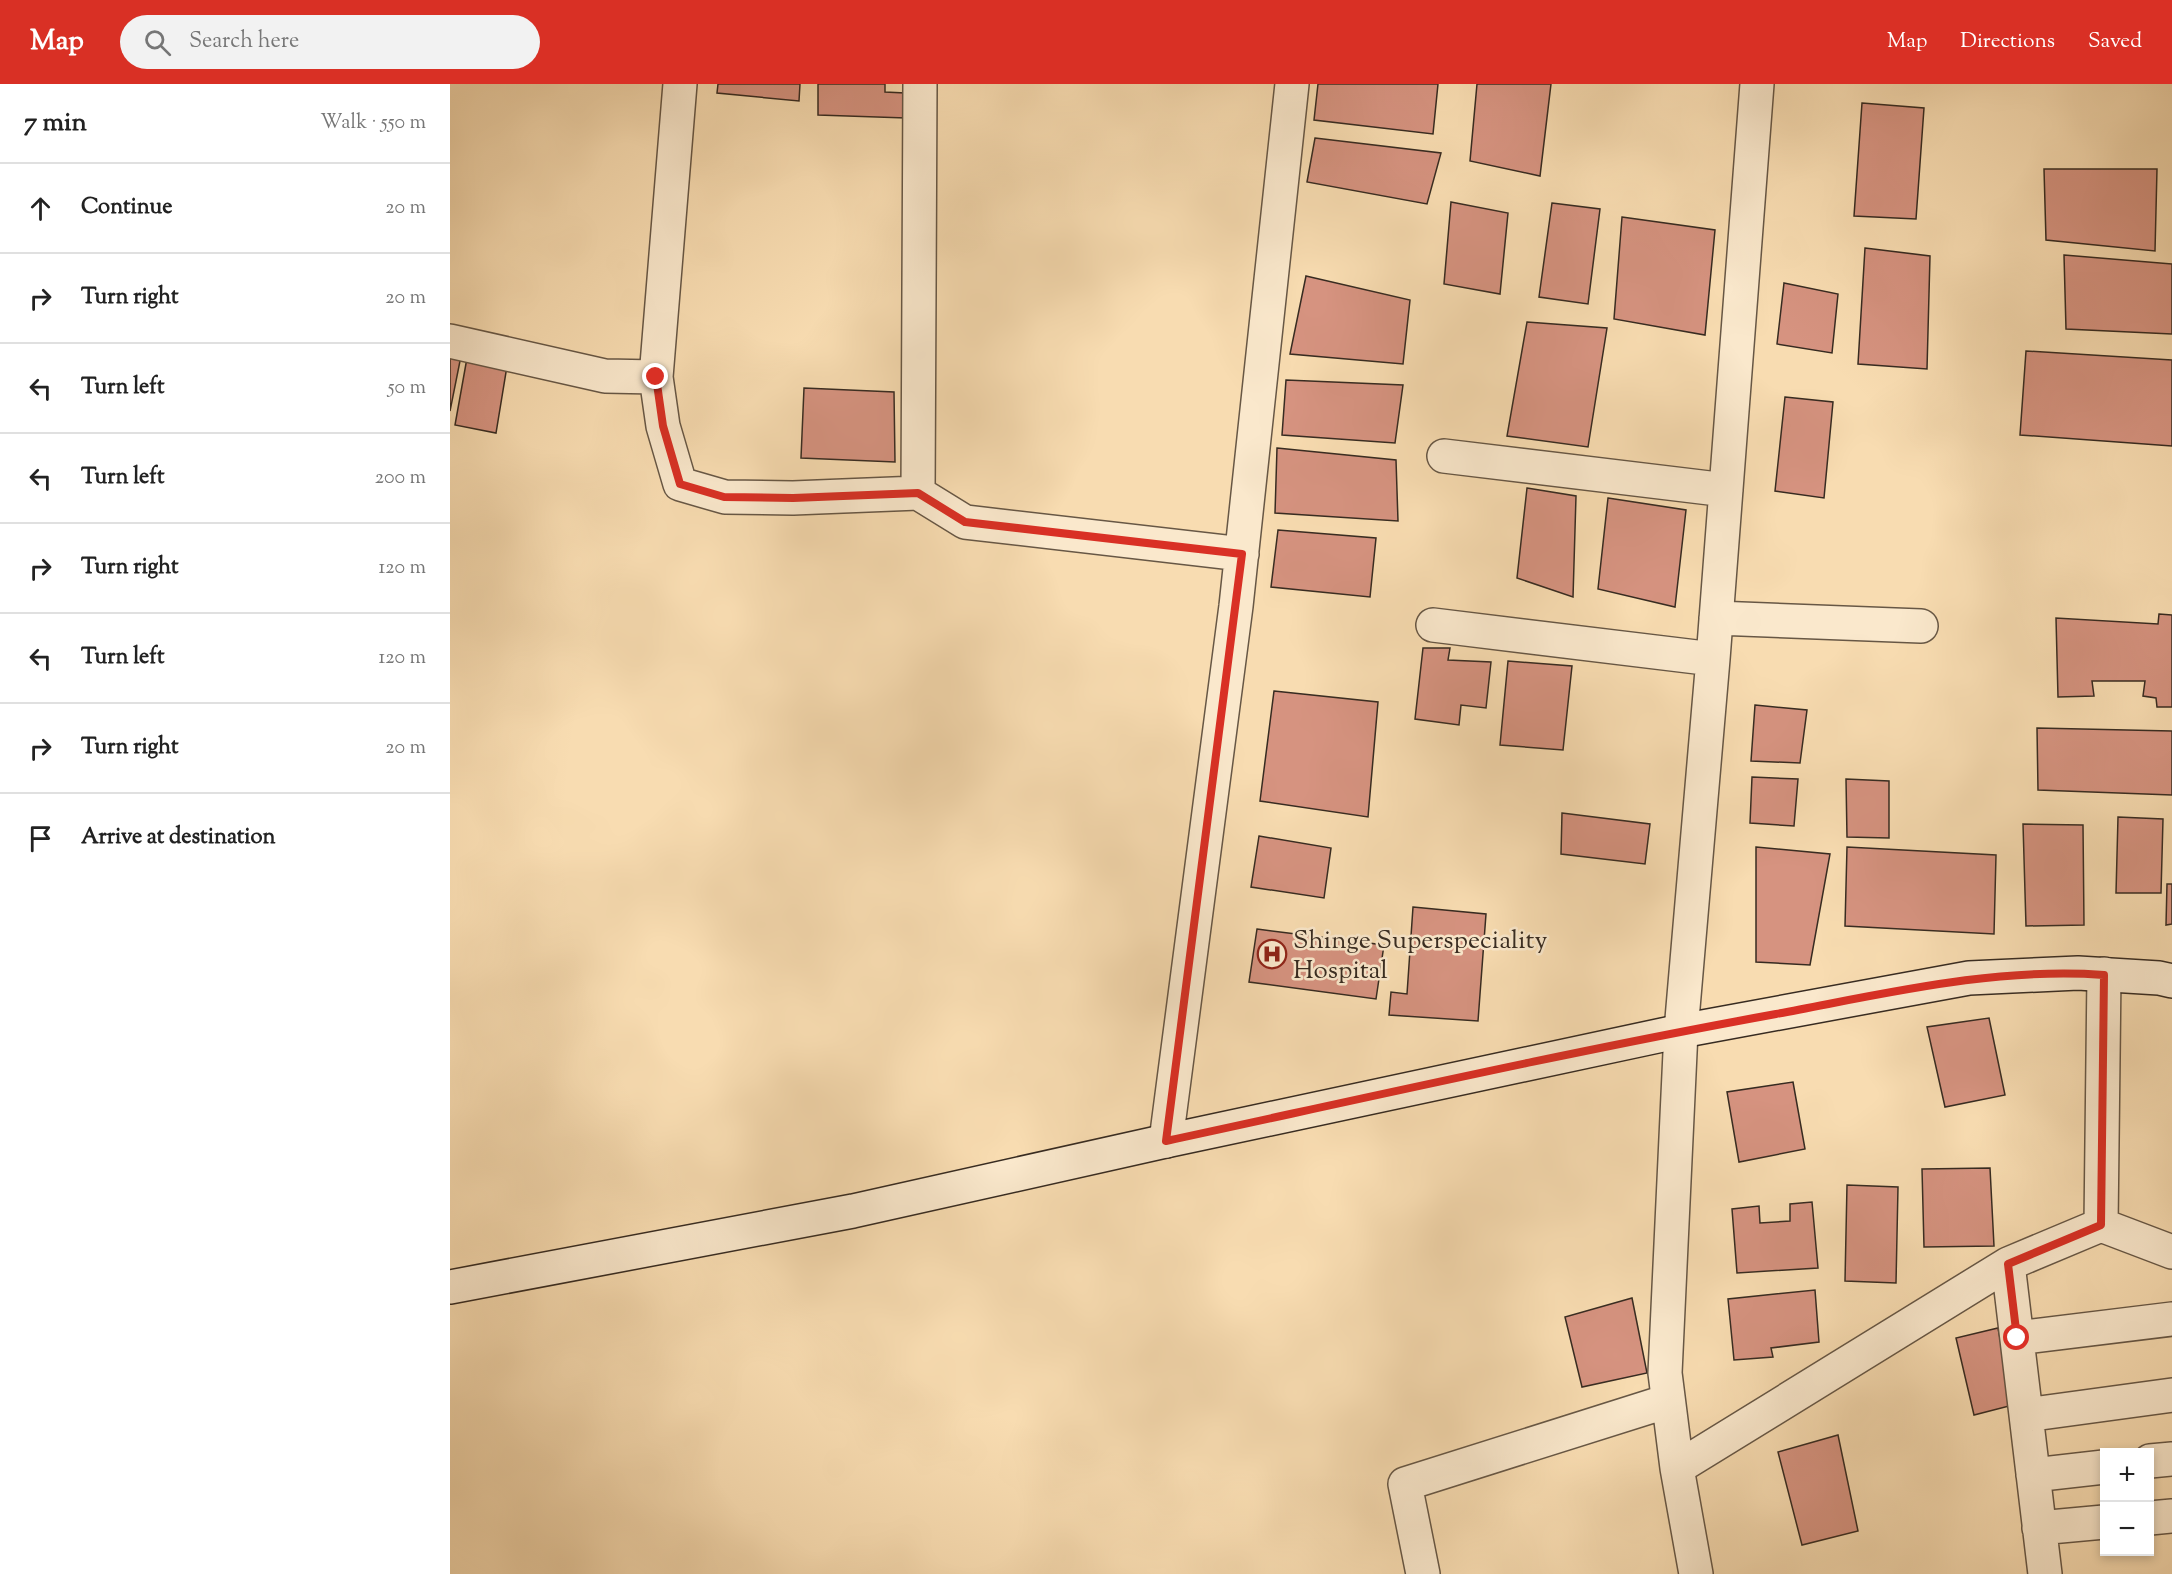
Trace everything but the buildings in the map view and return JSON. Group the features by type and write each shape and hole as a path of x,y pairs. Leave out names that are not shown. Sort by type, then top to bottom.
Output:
{"street":[{"path":"680,84 656,377 663,426 680,484 724,497 793,498 918,493 965,522 1242,554"},
{"path":"918,493 920,84"},
{"path":"1166,1141 1242,554 1292,84"},
{"path":"1696,1574 1677,1468 1665,1373 1681,1031 1713,659 1757,84"},
{"path":"450,341 605,376 656,377"},
{"path":"1444,456 1726,490"},
{"path":"1716,618 1921,626"},
{"path":"1433,625 1713,659"},
{"path":"450,1287 853,1212 1166,1141 1681,1031 1969,978 2078,973 2159,978 2172,981"},
{"path":"2101,1225 2104,975"},
{"path":"1677,1468 2008,1264 2101,1225 2172,1252"},
{"path":"2008,1264 2045,1574"},
{"path":"2017,1338 2172,1319"},
{"path":"2026,1414 2172,1395"},
{"path":"1423,1574 1405,1484 1668,1401"},
{"path":"2154,1461 2172,1459"},
{"path":"2033,1475 2100,1467"},
{"path":"2154,1518 2172,1516"},
{"path":"2039,1528 2100,1522"}],"place":[{"name":"Shinge Superspeciality Hospital","path":"1272,954"}],"route":[{"path":"656,377 663,426 680,484 724,497 793,498 918,493 965,522 1242,554 1166,1141 1681,1031 1969,978 2078,973 2104,975 2101,1225 2008,1264 2017,1338"}]}
